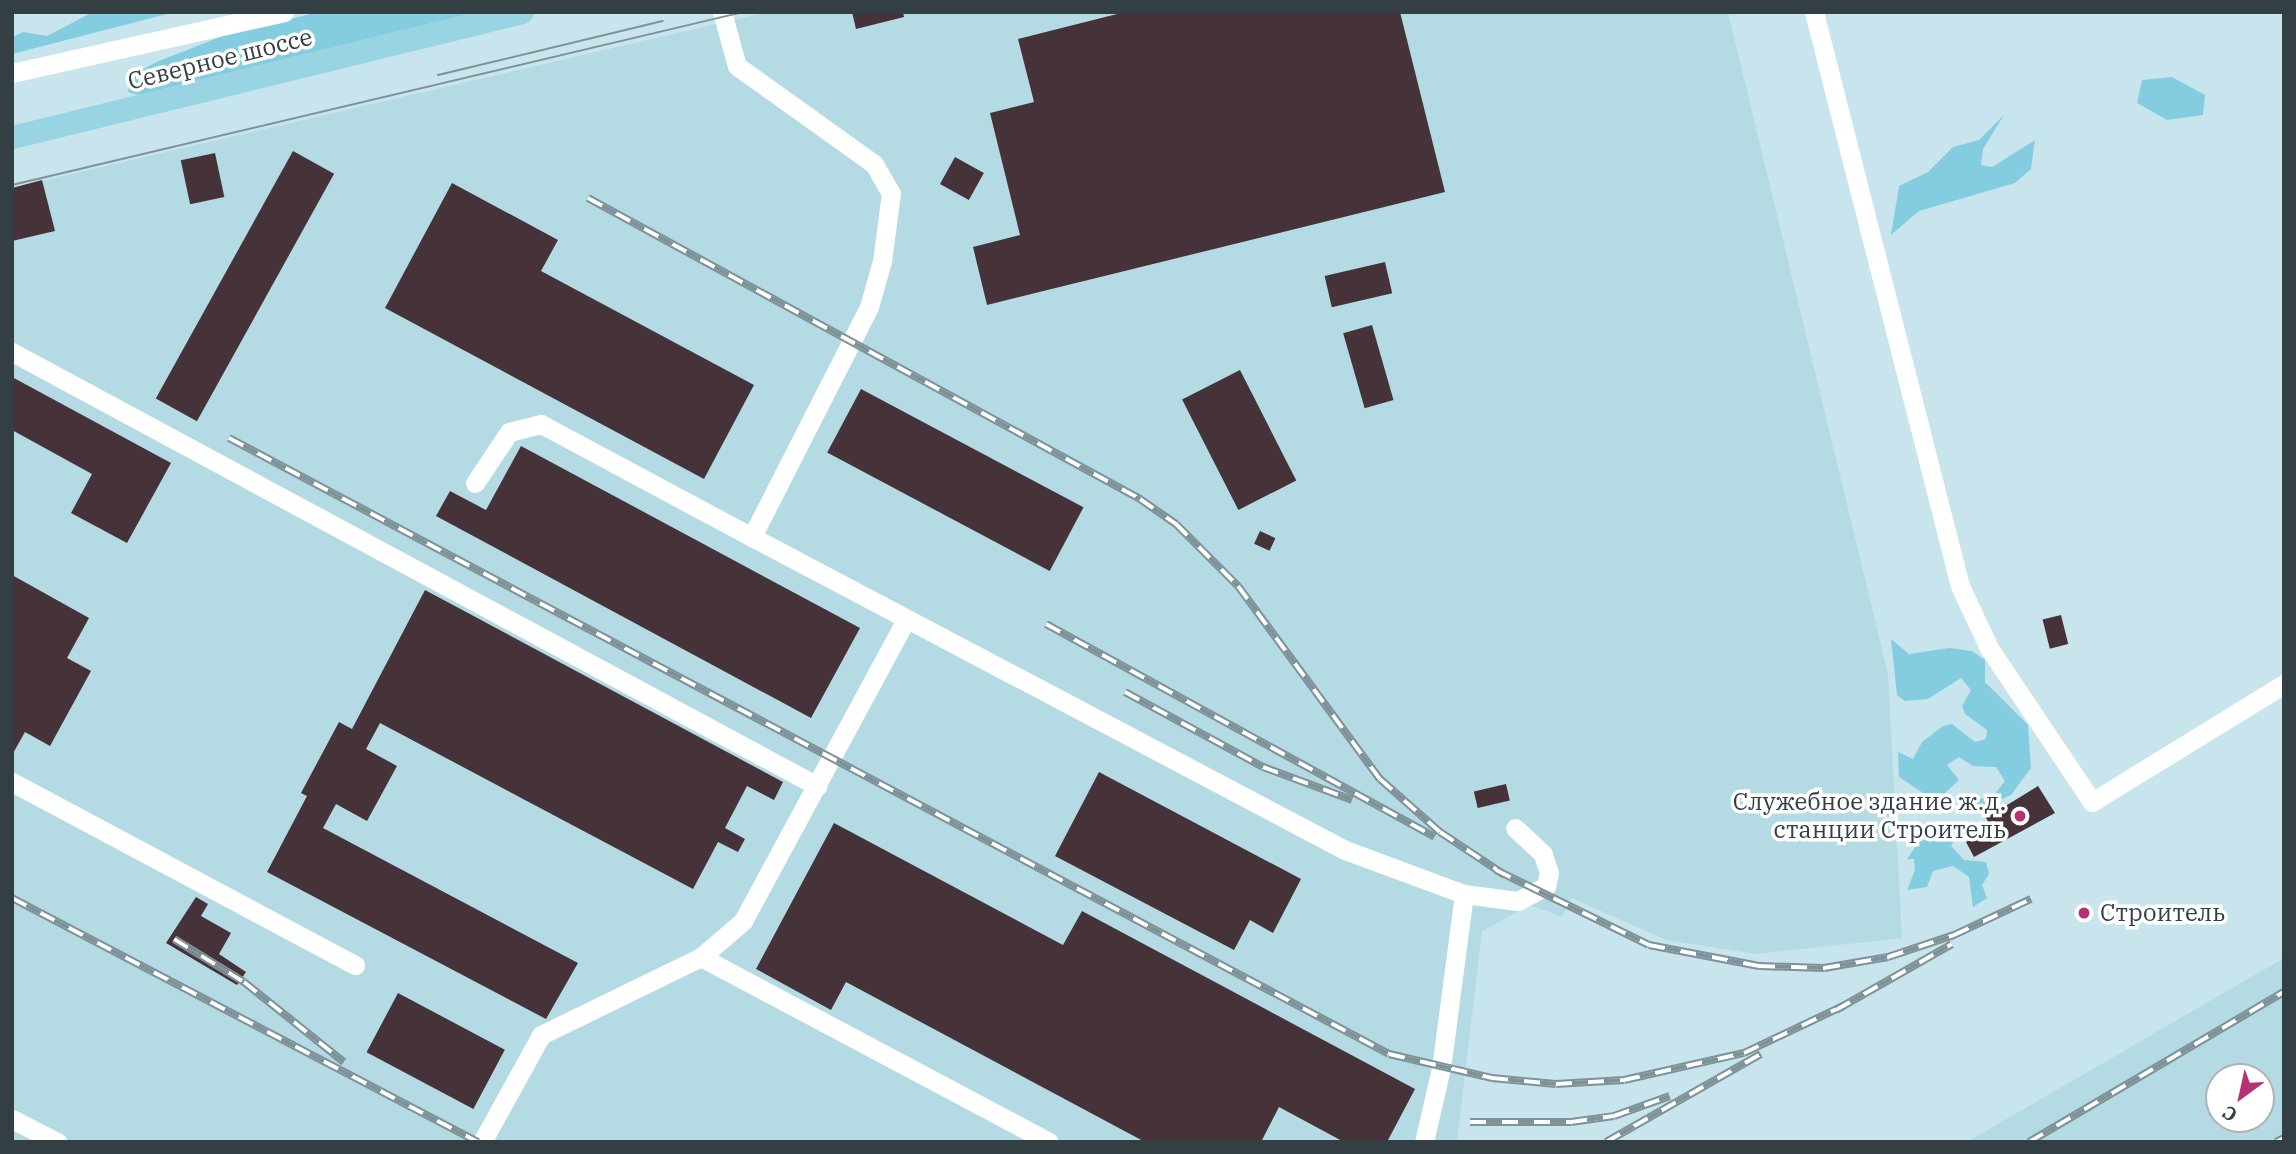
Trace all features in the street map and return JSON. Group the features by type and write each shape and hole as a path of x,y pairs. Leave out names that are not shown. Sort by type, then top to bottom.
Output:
{"main road":[{"name":"Северное шоссе","path":"12,137 522,12"}],"lane":[{"path":"12,73 284,12"},
{"path":"722,12 737,66 874,164 891,193 882,261 864,320 752,537"},
{"path":"1814,12 1960,586 1989,648 2092,802 2284,684"},
{"path":"12,352 817,786"},
{"path":"475,483 509,432 541,424 905,622 1345,850 1464,894 1518,901 1546,886 1549,873 1544,854 1515,828"},
{"path":"482,1142 541,1035 701,957 743,921 905,622"},
{"path":"12,782 355,965"},
{"path":"1424,1142 1441,1068 1464,894"},
{"path":"701,957 1049,1142"},
{"path":"12,1119 57,1142"}],"shaded area":[{"path":"93,12 175,12 12,54 12,37 23,32 47,36"},
{"path":"318,12 477,12 139,95 128,92 131,75 159,61 220,37"},
{"path":"767,12 1728,12 1888,674 1902,938 1756,954 1666,940 1572,898 1562,917 1530,905 1482,931 1457,1142 12,1140 12,188"},
{"path":"2172,77 2205,95 2203,115 2167,120 2137,103 2142,80"},
{"path":"2004,115 1983,149 1981,165 1992,167 2035,140 2031,169 2015,183 1919,211 1891,235 1899,186 1928,172 1953,147 1979,140"},
{"path":"1891,639 1909,654 1949,648 1972,651 1985,660 1985,682 2028,725 2031,768 2011,795 1983,808 1961,805 1994,795 2005,781 1996,767 1973,766 1959,757 1947,765 1959,780 1945,793 1923,793 1899,777 1898,752 1913,759 1922,742 1943,726 1952,724 1975,742 1986,739 1987,730 1965,714 1962,706 1971,690 1961,678 1928,699 1905,701 1897,695"},
{"path":"1963,827 1951,846 1964,860 1986,862 1989,874 1982,885 1987,898 1973,907 1969,877 1953,866 1933,871 1927,887 1907,890 1915,870 1914,859 1907,859 1919,842"},
{"path":"2284,958 2284,1142 1967,1142"}],"building":[{"path":"852,12 903,12 904,17 856,29"},
{"path":"1125,12 1400,12 1445,192 987,305 973,247 1020,235 990,113 1034,102 1018,39"},
{"path":"293,151 334,174 197,421 156,399"},
{"path":"215,153 224,197 190,204 181,160"},
{"path":"955,157 984,173 969,200 940,184"},
{"path":"42,180 55,231 12,241 12,188"},
{"path":"452,183 558,240 541,271 754,385 704,479 385,308"},
{"path":"1385,262 1392,293 1332,307 1325,276"},
{"path":"1372,325 1393,400 1365,408 1343,333"},
{"path":"1240,370 1296,480 1238,510 1182,400"},
{"path":"12,377 171,463 127,543 71,513 92,474 12,430"},
{"path":"861,389 1084,507 1050,571 827,453"},
{"path":"521,446 860,628 811,718 436,516 450,491 486,510"},
{"path":"1260,531 1275,538 1269,551 1254,544"},
{"path":"12,575 89,618 67,658 91,671 50,746 25,732 12,755"},
{"path":"425,590 783,782 774,800 747,786 725,828 745,839 738,852 718,842 693,889 380,723 366,749 397,766 367,821 336,804 323,828 578,963 546,1019 267,872 307,796 301,793 339,722 352,729"},
{"path":"2061,615 2068,644 2050,649 2043,620"},
{"path":"1099,772 1301,879 1273,933 1250,920 1234,950 1055,856"},
{"path":"1506,784 1510,801 1478,808 1474,791"},
{"name":"Служебное здание ж.д. станции Строитель","path":"2038,786 2055,813 1974,857 1966,842 1992,828 1986,818"},
{"path":"834,823 1063,945 1082,911 1415,1089 1387,1142 1344,1142 1279,1107 1261,1142 1145,1142 846,982 831,1010 756,969"},
{"path":"196,897 208,904 201,916 231,933 219,954 246,972 237,985 166,943"},
{"path":"398,993 505,1050 473,1109 367,1052"}],"tram line":[{"path":"12,185 743,12"},
{"path":"438,75 663,21"}],"railway":[{"path":"588,198 1140,499 1176,524 1238,586 1380,779 1440,832 1505,875"},
{"path":"229,438 1389,1054 1492,1078 1556,1084 1624,1080 1744,1053 1843,1006"},
{"path":"1046,624 1435,837"},
{"path":"1125,692 1263,767 1352,800"},
{"path":"1496,870 1649,945 1759,966 1824,968 1888,957 1954,935 2031,899"},
{"path":"12,898 478,1142"},
{"path":"174,939 244,982 344,1062"},
{"path":"1836,1010 1952,944"},
{"path":"2029,1142 2284,992"},
{"path":"1606,1142 1761,1054"},
{"path":"1470,1122 1571,1122 1614,1116 1670,1096"},
{"path":"2276,1142 2284,1138"}],"place":[{"name":"Служебное здание ж.д. станции Строитель","path":"2020,816"},
{"name":"Строитель","path":"2084,913"}]}
